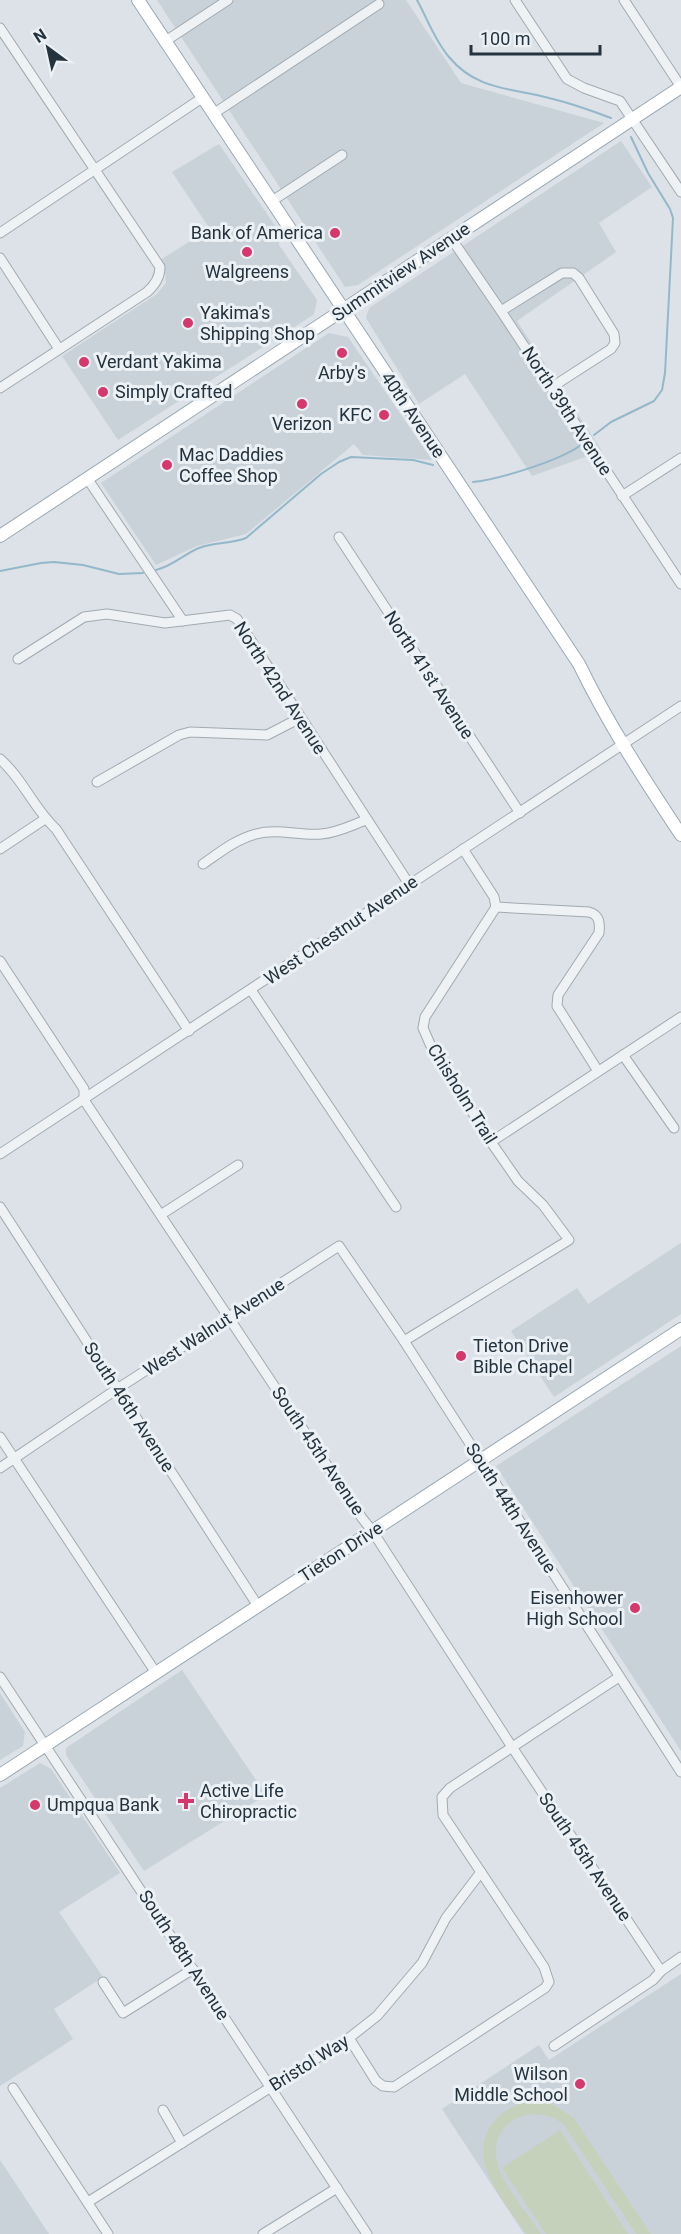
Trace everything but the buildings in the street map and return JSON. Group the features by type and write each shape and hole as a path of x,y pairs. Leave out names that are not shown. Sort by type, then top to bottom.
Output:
{"main road":[{"name":"40th Avenue","path":"138,0 579,664 600,708 622,745 681,835"},
{"name":"Summitview Avenue","path":"0,536 681,87"},
{"name":"Tieton Drive","path":"0,1775 681,1329"}],"street":[{"path":"164,42 228,0"},
{"path":"515,0 567,79 584,88 620,100 681,192"},
{"path":"624,0 681,87"},
{"path":"213,114 379,4"},
{"path":"0,28 159,267 157,283 147,292 0,388"},
{"path":"0,233 202,98"},
{"path":"272,201 342,155"},
{"name":"North 39th Avenue","path":"452,238 680,582"},
{"path":"0,258 59,350"},
{"path":"501,311 562,273 573,273 579,278 614,334 615,343 611,349 552,387"},
{"path":"622,496 681,458"},
{"path":"18,659 84,617 107,614 165,623 183,621 87,478"},
{"name":"North 41st Avenue","path":"339,537 520,813"},
{"name":"North 42nd Avenue","path":"183,621 230,615 237,619 409,884"},
{"name":"West Chestnut Avenue","path":"0,1154 681,706"},
{"path":"97,782 179,735 190,732 267,735 300,718"},
{"path":"0,759 11,769 45,819 56,829 189,1031"},
{"path":"0,849 45,819"},
{"path":"202,864 239,840 256,834 274,832 321,834 366,820"},
{"path":"464,849 494,897 496,907 589,912 597,917 600,922 599,933 558,995 557,1005 598,1071"},
{"name":"Chisholm Trail","path":"404,1341 569,1240 543,1205 518,1181 491,1142 430,1044 423,1028 425,1017 496,907"},
{"name":"South 45th Avenue","path":"0,961 84,1089 84,1100 373,1532 661,1971"},
{"path":"251,990 396,1207"},
{"path":"491,1142 681,1017"},
{"path":"623,1055 674,1128"},
{"path":"162,1214 238,1165"},
{"name":"South 46th Avenue","path":"0,1207 258,1606"},
{"name":"West Walnut Avenue","path":"0,1468 117,1389 339,1246"},
{"name":"South 44th Avenue","path":"339,1246 404,1341 681,1772"},
{"path":"0,1437 156,1673"},
{"name":"South 48th Avenue","path":"0,1677 367,2234"},
{"path":"349,2038 376,2081 383,2086 394,2087 537,1994 549,1982 544,1967 443,1815 442,1797 450,1788 619,1677"},
{"name":"Bristol Way","path":"88,2202 349,2038 377,2016 422,1963 446,1918 481,1872"},
{"path":"554,2046 653,1980 661,1971 681,1957"},
{"path":"104,1982 123,2013 193,1969"},
{"path":"13,2088 108,2234"},
{"path":"163,2110 182,2143"},
{"path":"263,2234 337,2188"}],"shaded area":[{"path":"157,0 406,0 461,83 604,123 358,285 345,287"},
{"path":"621,141 652,187 599,223 616,252 517,321 602,451 532,476 465,374 419,404 366,318 369,308"},
{"path":"219,144 278,230 279,245 317,300 315,310 313,315 118,440 62,356 157,294 166,283 165,270 160,260 210,229 172,172"},
{"path":"329,333 348,337 432,460 363,455 354,444 246,534 197,546 156,565 101,483"},
{"path":"681,1243 681,1314 554,1397 511,1331 577,1288 588,1304"},
{"name":"Eisenhower High School","path":"681,1346 681,1751 496,1466"},
{"path":"182,1670 266,1795 144,1871 66,1755 66,1748"},
{"path":"0,1693 25,1732 23,1746 0,1760"},
{"path":"40,1763 51,1769 120,1873 59,1912 103,1977 54,2009 73,2039 0,2086 0,1788"},
{"name":"Wilson Middle School","path":"681,1974 681,2234 524,2234 442,2109 539,2045 549,2060"},
{"path":"0,2160 49,2234 0,2234"}],"green space":[{"path":"538,2101 554,2105 574,2118 651,2234 636,2234 564,2125 539,2114 516,2119 506,2126 499,2135 496,2148 497,2162 504,2179 541,2234 526,2234 490,2179 483,2148 487,2134 500,2115 515,2106"},
{"path":"560,2130 628,2234 546,2234 502,2168"}],"waterway":[{"path":"417,0 444,51 459,68 471,76 495,86 557,100 611,118"},
{"path":"594,435 611,422 654,401 662,390 665,373 673,218 631,137"},
{"path":"473,482 529,468 559,457 581,445"},
{"path":"156,570 168,566 199,548 246,538 321,474 351,457 413,460 433,465"},
{"path":"0,571 54,562 83,565 119,574 143,573"}],"place":[{"name":"Bank of America","path":"335,233"},
{"name":"Walgreens","path":"247,252"},
{"name":"Yakima's Shipping Shop","path":"188,323"},
{"name":"Arby's","path":"342,353"},
{"name":"Verdant Yakima","path":"84,362"},
{"name":"Simply Crafted","path":"103,392"},
{"name":"Verizon","path":"302,404"},
{"name":"KFC","path":"384,415"},
{"name":"Mac Daddies Coffee Shop","path":"167,465"},
{"name":"Tieton Drive Bible Chapel","path":"461,1356"},
{"name":"Eisenhower High School","path":"635,1608"},
{"name":"Active Life Chiropractic","path":"186,1801"},
{"name":"Umpqua Bank","path":"35,1805"},
{"name":"Wilson Middle School","path":"580,2084"}]}
